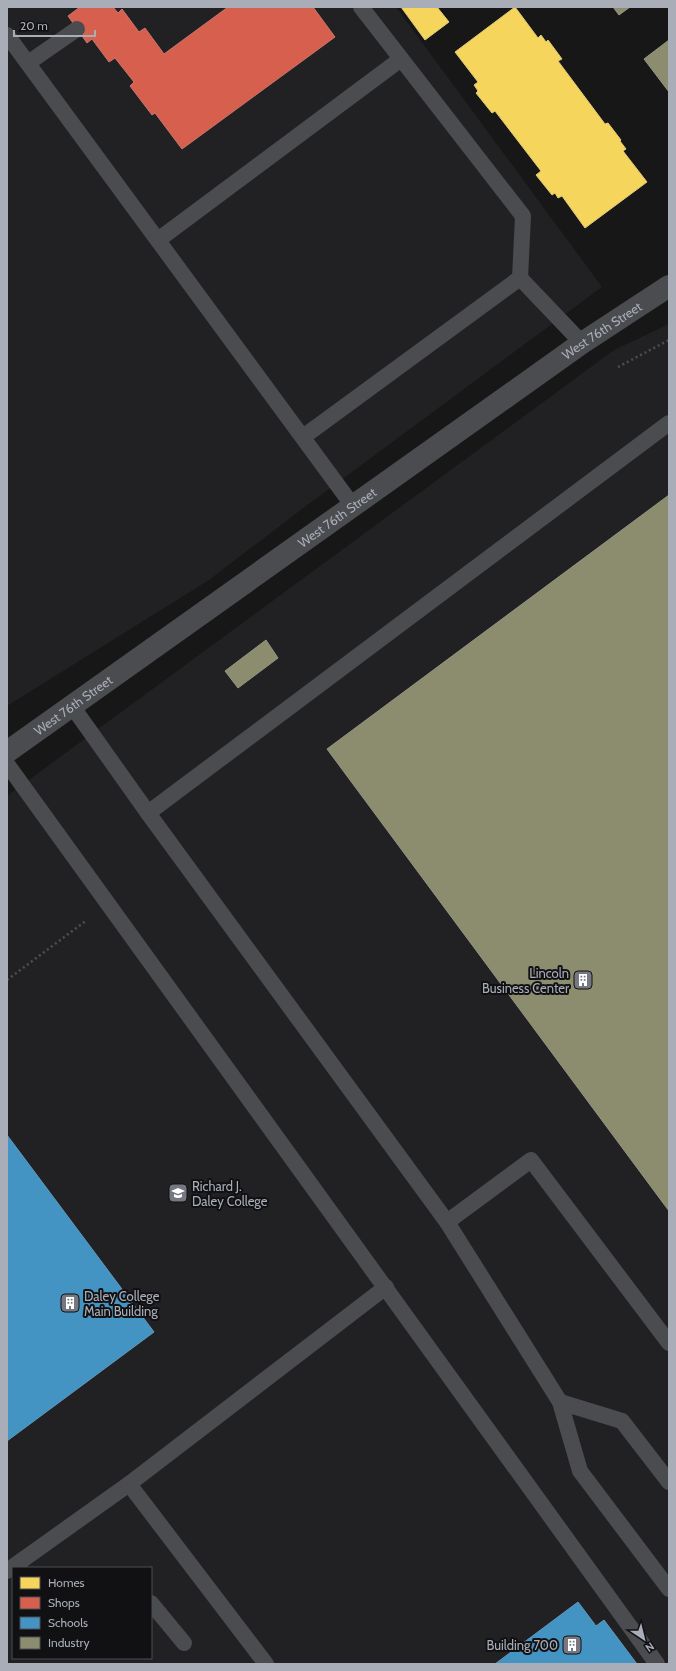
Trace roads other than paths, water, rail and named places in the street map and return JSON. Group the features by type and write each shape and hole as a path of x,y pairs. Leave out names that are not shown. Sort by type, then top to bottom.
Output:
{"street":[{"name":"West 76th Street","path":"7,752 582,343 669,286"}],"lane":[{"path":"361,7 523,216 520,278 582,343"},
{"path":"28,63 77,29"},
{"path":"7,35 353,506"},
{"path":"158,240 401,60"},
{"path":"303,437 520,278"},
{"path":"148,813 669,423"},
{"path":"72,706 148,813 447,1222 560,1402 580,1471 669,1589"},
{"path":"7,764 657,1664"},
{"path":"447,1222 531,1160 669,1343"},
{"path":"13,1567 128,1484 386,1287"},
{"path":"560,1402 622,1421 669,1482"},
{"path":"128,1484 266,1664"},
{"path":"152,1604 184,1643"}],"place":[{"name":"Lincoln Business Center","path":"583,980"},
{"name":"Richard J. Daley College","path":"178,1193"},
{"name":"Daley College Main Building","path":"70,1303"},
{"name":"Building 700","path":"572,1645"}]}
